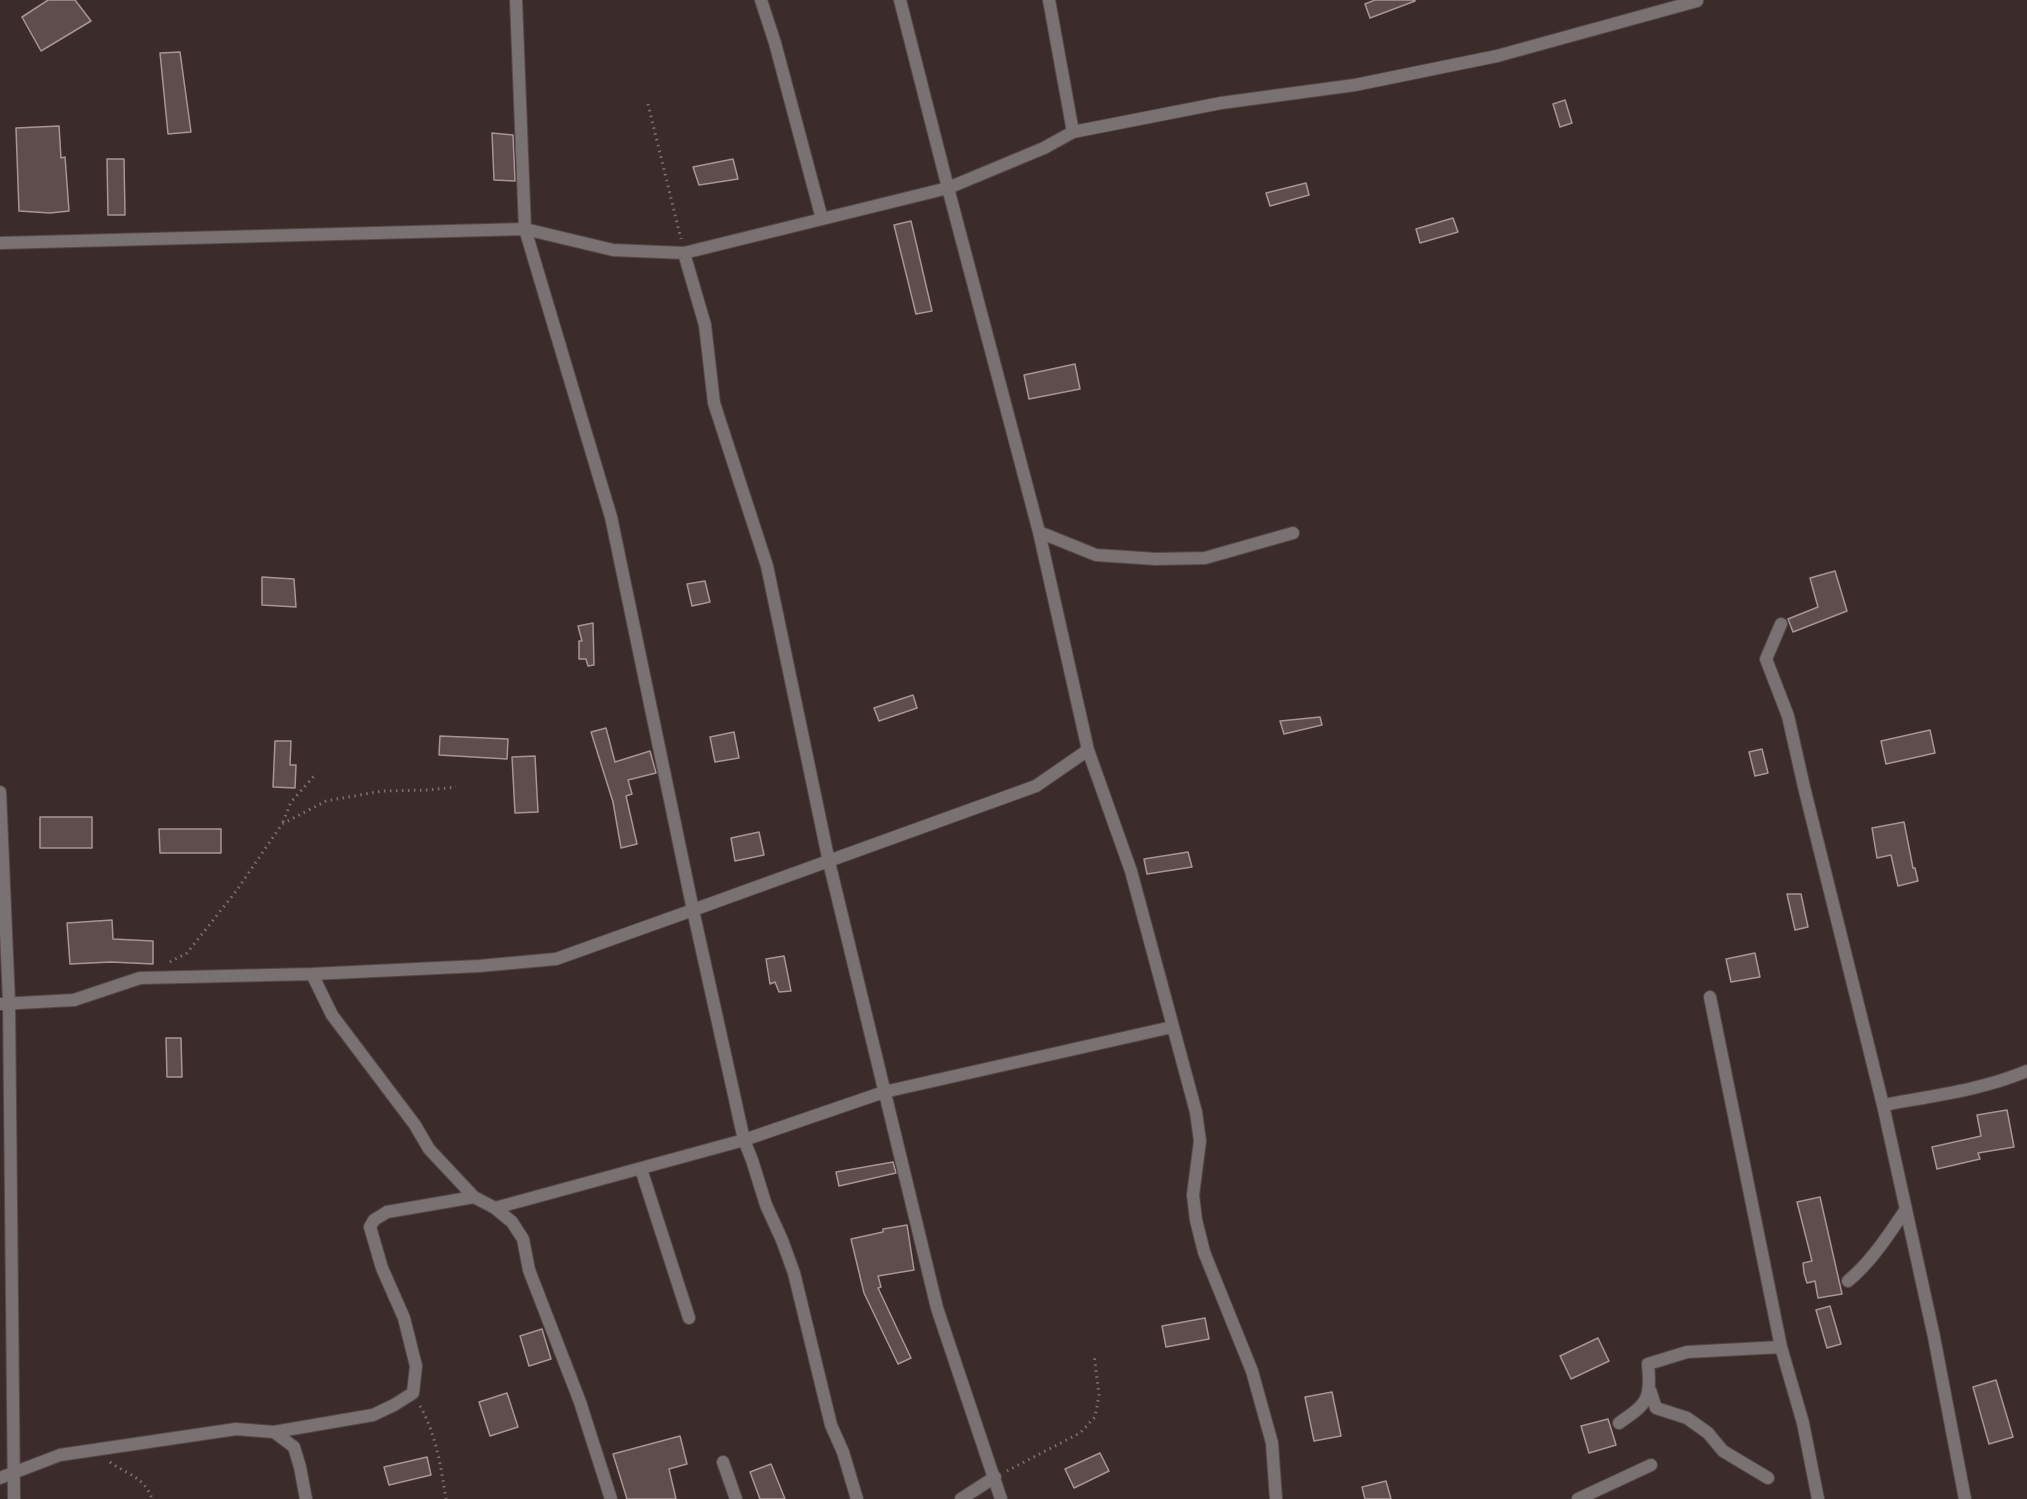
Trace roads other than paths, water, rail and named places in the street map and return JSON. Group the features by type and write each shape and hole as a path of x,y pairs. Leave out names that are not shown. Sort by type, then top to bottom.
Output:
{"street":[{"path":"516,0 525,229 611,517 693,910 744,1140 766,1205 794,1273 831,1425 843,1452 857,1499"},
{"path":"761,0 775,43 822,219"},
{"path":"900,0 1039,532 1088,750 1131,872 1196,1112 1200,1141 1192,1195 1196,1220 1204,1252 1252,1371 1272,1443 1276,1499"},
{"path":"1049,0 1073,132"},
{"path":"0,243 525,229 613,250 684,253 948,188 1044,148 1073,132 1221,102 1355,85 1497,56 1697,1"},
{"path":"684,253 705,325 714,404 767,566 829,862 937,1308 1001,1499"},
{"path":"1039,532 1096,555 1156,560 1205,558 1293,533"},
{"path":"1781,624 1767,659 1788,716 1883,1105 1934,1337 1965,1499"},
{"path":"4,1003 74,1000 140,978 312,974 479,966 556,959 1036,786 1088,750"},
{"path":"0,792 14,1499"},
{"path":"312,974 332,1015 415,1125 429,1149 474,1197 495,1208 512,1222 523,1239 530,1270 580,1402 611,1499"},
{"path":"1710,997 1781,1347 1803,1423 1818,1499"},
{"path":"495,1208 744,1140 884,1092 1172,1027"},
{"path":"1883,1105 1969,1088 2027,1071"},
{"path":"641,1169 689,1318"},
{"path":"0,1478 60,1455 236,1429 274,1432 373,1415 394,1406 413,1393 416,1366 406,1327 382,1268 370,1227 374,1220 387,1212 474,1197"},
{"path":"1848,1281 1870,1258 1906,1209"},
{"path":"1768,1478 1723,1452 1708,1433 1687,1418 1656,1408 1650,1390 1648,1364 1687,1352 1781,1347"},
{"path":"1619,1423 1641,1407 1650,1390"},
{"path":"274,1432 294,1447 306,1499"},
{"path":"723,1462 736,1499"},
{"path":"1578,1499 1651,1465"},
{"path":"961,1499 995,1477"}]}
